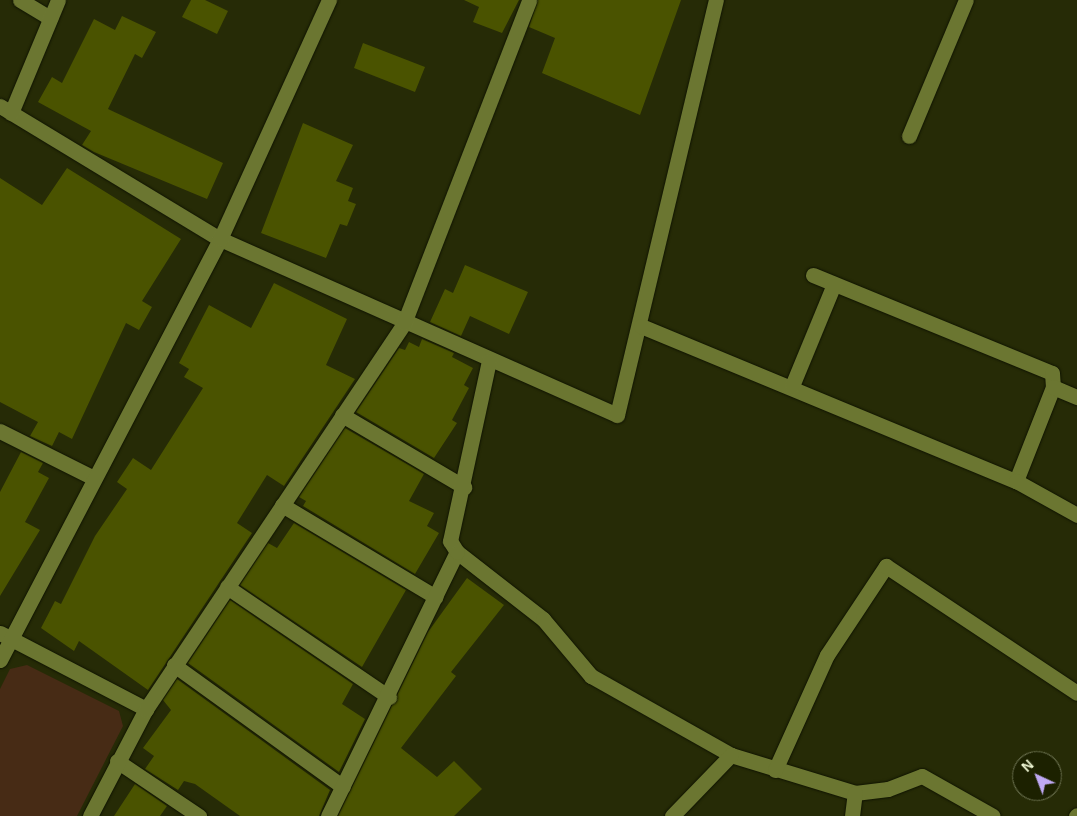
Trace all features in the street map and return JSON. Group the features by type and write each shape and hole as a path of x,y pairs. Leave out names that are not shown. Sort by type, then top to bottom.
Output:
{"street":[{"path":"20,0 50,18"},
{"path":"58,0 6,109 220,239 489,361 617,415 640,326 716,0"},
{"path":"0,660 5,636 220,239 329,0"},
{"path":"90,816 117,761 146,709 404,322 529,0"},
{"path":"908,136 966,0"},
{"path":"813,275 1052,373 1053,387 1016,480"},
{"path":"792,386 834,284"},
{"path":"640,326 792,386 1016,480 1077,515"},
{"path":"489,361 464,487 450,541 457,552 543,619 591,676 731,755 855,793 888,788 922,776 993,816"},
{"path":"1053,387 1077,398"},
{"path":"342,415 464,487"},
{"path":"0,431 92,477"},
{"path":"282,505 436,597"},
{"path":"328,816 388,697 457,552"},
{"path":"775,770 827,655 886,566 1077,693"},
{"path":"227,587 388,697"},
{"path":"5,636 146,709"},
{"path":"174,666 343,787"},
{"path":"672,816 731,755"},
{"path":"117,761 199,816"},
{"path":"852,816 855,793"}],"shaded area":[{"path":"27,665 119,711 123,726 77,816 0,816 0,689 10,669"}],"building":[{"path":"191,0 205,0 228,11 217,34 182,17"},
{"path":"464,0 519,0 502,33 473,22 479,7"},
{"path":"538,0 681,0 640,115 542,73 555,38 529,27"},
{"path":"122,16 156,32 142,58 135,54 108,109 223,163 207,199 94,152 82,145 91,131 38,102 52,77 62,83 94,19 115,30"},
{"path":"363,43 425,67 415,92 354,68"},
{"path":"303,123 353,145 336,181 353,188 348,201 356,204 347,226 340,224 326,258 261,233"},
{"path":"67,168 181,239 142,301 152,307 139,330 126,323 72,439 59,432 52,446 30,436 38,422 0,402 0,178 42,205"},
{"path":"465,265 528,292 509,334 470,316 461,336 430,322 445,289 453,293"},
{"path":"274,283 347,319 326,365 355,379 284,486 267,475 237,523 252,533 148,690 79,641 74,651 41,628 55,601 61,604 95,536 127,489 117,482 133,458 151,470 203,388 184,377 189,369 179,363 209,305 251,328"},
{"path":"422,339 454,353 452,357 473,368 464,385 469,388 452,420 457,423 434,458 356,412 399,348 405,350 409,342 419,347"},
{"path":"345,428 424,474 409,501 434,513 427,526 439,533 415,574 303,506 306,501 299,497"},
{"path":"21,452 43,463 38,472 49,478 25,522 40,530 0,596 0,492"},
{"path":"294,523 406,590 362,667 240,585 268,543 277,548"},
{"path":"467,578 504,605 451,672 456,676 401,748 437,777 454,761 482,789 454,816 338,816 428,632"},
{"path":"230,600 353,684 342,704 365,719 339,772 188,663"},
{"path":"177,679 330,790 319,816 240,816 195,784 184,781 178,790 145,769 154,756 143,748 171,710 163,700"},
{"path":"135,784 167,806 160,816 114,816"}]}
